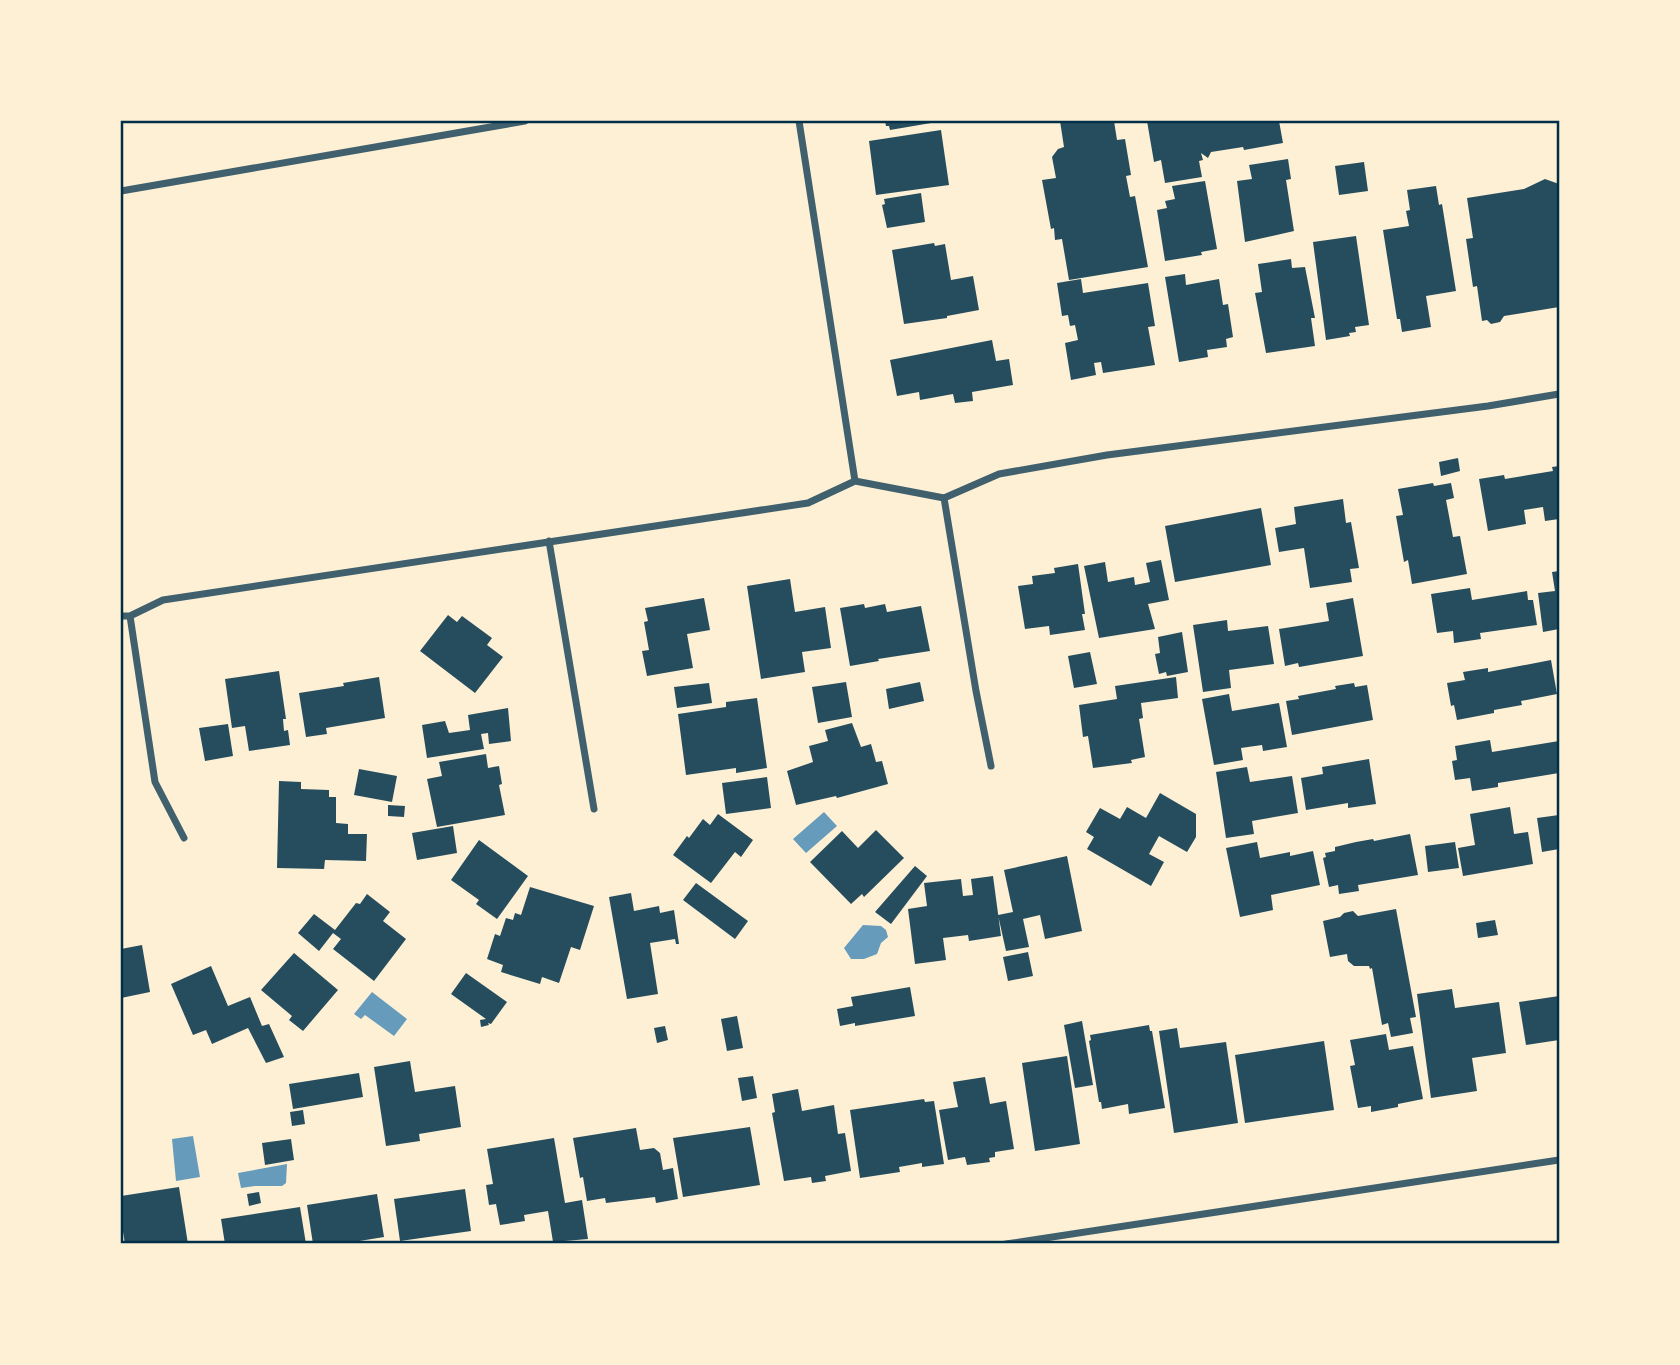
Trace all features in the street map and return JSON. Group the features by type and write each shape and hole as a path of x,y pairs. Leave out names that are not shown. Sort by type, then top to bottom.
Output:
{"street":[{"path":"121,191 525,121"},
{"path":"799,121 855,481"},
{"path":"121,616 131,616 163,600 813,502 855,481 944,498 999,474 1107,455 1488,406 1559,394"},
{"path":"944,498 991,766"},
{"path":"549,541 594,810"},
{"path":"131,616 155,782 184,838"},
{"path":"1006,1244 1559,1160"}],"water":[{"path":"824,812 837,826 806,853 793,839"},
{"path":"863,925 881,926 888,937 881,943 877,954 864,959 851,959 844,948"},
{"path":"372,992 407,1019 394,1036 365,1015 361,1019 354,1014"},
{"path":"193,1136 200,1177 176,1181 172,1139"},
{"path":"287,1164 286,1183 282,1186 241,1188 238,1173"}],"building":[{"path":"885,121 931,121 931,123 890,130"},
{"path":"1060,121 1114,121 1117,140 1125,139 1131,175 1126,176 1130,197 1135,196 1148,267 1069,280 1062,239 1055,240 1054,228 1051,229 1042,180 1056,178 1052,157 1058,149 1064,147"},
{"path":"1147,121 1279,121 1283,143 1244,150 1243,147 1211,152 1208,158 1201,153 1203,160 1199,161 1202,177 1165,183 1161,160 1154,162"},
{"path":"941,130 949,185 876,195 869,141"},
{"path":"1288,159 1291,179 1286,180 1294,231 1245,242 1237,181 1252,179 1249,165"},
{"path":"1364,162 1368,191 1339,195 1335,166"},
{"path":"1545,179 1559,184 1559,307 1504,316 1500,322 1491,324 1487,320 1482,321 1477,286 1473,287 1466,239 1473,238 1467,198 1524,189"},
{"path":"1205,181 1217,249 1201,252 1202,255 1165,261 1157,210 1167,208 1165,201 1175,199 1172,186"},
{"path":"1436,186 1439,205 1442,204 1456,291 1426,296 1431,327 1402,332 1400,319 1397,319 1383,230 1409,226 1406,211 1410,210 1407,190"},
{"path":"921,193 925,222 887,228 882,205 885,204 884,199"},
{"path":"1356,236 1369,325 1355,327 1356,332 1349,333 1350,336 1326,340 1313,242"},
{"path":"934,243 935,246 945,244 951,280 973,276 979,310 904,324 892,250"},
{"path":"1291,259 1292,268 1305,267 1315,318 1311,318 1315,346 1266,353 1255,293 1262,292 1258,264"},
{"path":"1185,274 1186,285 1219,279 1223,305 1228,304 1233,337 1226,339 1227,347 1207,350 1208,357 1179,362 1165,277"},
{"path":"1081,279 1083,293 1148,283 1155,326 1148,327 1155,365 1103,373 1101,362 1094,363 1096,375 1071,380 1065,343 1078,340 1075,325 1070,326 1068,315 1062,316 1057,283"},
{"path":"992,340 996,361 1009,359 1013,385 972,392 973,401 955,403 953,394 920,400 919,392 897,396 890,360"},
{"path":"1458,458 1460,471 1441,476 1439,462"},
{"path":"1559,466 1559,519 1545,521 1543,507 1524,510 1526,524 1488,531 1479,479 1504,475 1505,479 1553,471 1552,467"},
{"path":"1433,483 1434,486 1451,483 1454,498 1446,500 1453,537 1460,536 1467,574 1412,584 1408,560 1404,562 1396,516 1403,515 1398,489"},
{"path":"1343,499 1346,523 1351,522 1359,568 1350,569 1352,582 1310,588 1304,548 1279,552 1275,528 1296,524 1294,507"},
{"path":"1261,508 1271,565 1175,582 1165,526"},
{"path":"1161,560 1169,600 1148,604 1155,629 1099,638 1084,566 1105,562 1108,582 1134,577 1135,585 1150,582 1146,563"},
{"path":"1078,564 1085,630 1050,635 1049,626 1025,629 1018,586 1033,584 1032,576 1055,573 1054,568"},
{"path":"1559,571 1559,629 1543,632 1538,593 1555,591 1552,572"},
{"path":"790,579 795,612 825,607 831,648 802,652 805,672 761,679 747,586"},
{"path":"1470,588 1472,600 1527,591 1528,600 1533,600 1537,625 1480,633 1481,639 1454,643 1453,631 1437,633 1431,594"},
{"path":"704,598 710,630 687,634 693,668 647,676 642,651 649,650 644,622 648,621 645,608"},
{"path":"1353,598 1363,656 1299,667 1298,663 1285,666 1279,629 1329,621 1326,603"},
{"path":"864,604 865,608 885,604 887,612 921,606 930,651 850,666 840,608"},
{"path":"448,615 457,622 462,616 492,638 487,645 503,657 475,693 420,651"},
{"path":"1227,620 1228,631 1268,626 1274,664 1229,670 1231,688 1203,692 1193,625"},
{"path":"1182,632 1188,672 1167,676 1166,672 1159,674 1155,654 1160,653 1158,637"},
{"path":"1090,652 1097,684 1074,688 1068,656"},
{"path":"1551,660 1557,694 1521,701 1522,705 1494,710 1494,713 1457,720 1454,705 1451,706 1447,683 1465,680 1463,672 1488,668 1488,672"},
{"path":"279,671 286,719 283,719 284,731 288,730 290,745 249,751 245,726 232,728 225,679"},
{"path":"379,677 385,718 326,728 327,734 306,737 299,693"},
{"path":"1176,677 1178,698 1141,703 1143,718 1139,719 1145,757 1131,760 1132,763 1093,768 1088,736 1083,737 1079,705 1117,699 1115,686"},
{"path":"846,682 852,717 818,723 812,687"},
{"path":"920,682 924,701 889,709 886,689"},
{"path":"709,683 712,703 677,708 674,687"},
{"path":"1354,683 1355,687 1367,685 1373,720 1292,735 1286,701"},
{"path":"1229,694 1232,711 1279,703 1287,747 1263,751 1262,745 1241,748 1243,760 1214,765 1202,699"},
{"path":"757,698 767,768 736,773 736,768 686,775 678,714 726,707 726,702"},
{"path":"508,708 511,741 489,744 488,733 481,734 484,749 427,758 422,725 445,721 449,733 470,730 468,715"},
{"path":"852,723 861,747 871,744 876,762 882,761 888,784 837,798 836,796 796,805 787,771 813,762 809,746 828,741 825,730"},
{"path":"228,724 233,756 205,761 199,728"},
{"path":"1490,740 1492,752 1559,741 1559,773 1498,783 1498,787 1472,791 1470,778 1455,780 1452,761 1457,760 1455,746"},
{"path":"486,754 488,768 499,766 502,784 499,785 505,815 437,827 427,779 442,776 439,762"},
{"path":"1369,759 1376,804 1348,808 1348,803 1306,810 1301,778 1323,774 1322,767"},
{"path":"1247,767 1250,782 1292,776 1298,813 1252,821 1254,834 1226,838 1216,772"},
{"path":"359,769 397,776 392,802 354,795"},
{"path":"767,777 771,808 726,814 722,783"},
{"path":"279,781 301,782 301,789 329,790 329,797 336,797 336,823 348,824 348,834 367,834 366,861 325,860 324,869 277,868"},
{"path":"1160,793 1196,814 1196,837 1187,852 1159,836 1149,854 1164,862 1151,886 1087,849 1094,837 1086,832 1100,808 1120,819 1127,807 1146,818"},
{"path":"388,805 405,806 404,817 388,816"},
{"path":"1510,807 1514,834 1528,832 1533,864 1463,876 1458,848 1475,845 1470,814"},
{"path":"718,814 753,840 741,857 735,852 711,883 673,855 703,819 710,825"},
{"path":"1559,815 1559,849 1542,852 1537,818"},
{"path":"453,826 457,853 417,860 412,833"},
{"path":"876,830 904,858 864,897 862,894 851,904 810,862 842,831 858,848"},
{"path":"1410,834 1418,875 1358,885 1359,891 1339,894 1338,885 1329,887 1323,858 1326,857 1325,853 1335,851 1335,847 1356,842"},
{"path":"479,840 528,876 497,919 476,904 479,900 451,880"},
{"path":"1257,842 1260,858 1313,851 1320,885 1271,895 1273,910 1240,917 1226,848"},
{"path":"1455,842 1459,868 1428,872 1425,846"},
{"path":"1067,856 1082,931 1045,939 1040,915 1023,919 1029,947 1006,951 998,915 1013,912 1004,870"},
{"path":"915,866 927,876 891,924 875,912"},
{"path":"993,876 1001,936 969,941 968,935 943,938 946,960 915,964 908,909 927,906 924,883 961,879 963,896 973,895 971,879"},
{"path":"696,883 748,921 735,939 683,900"},
{"path":"530,887 594,906 580,950 571,947 559,983 542,977 540,984 501,972 503,965 487,959 495,934 500,936 506,918 513,920 515,913 521,915"},
{"path":"631,893 634,911 659,906 660,913 674,910 679,944 676,944 675,939 650,943 658,994 627,999 609,897"},
{"path":"367,894 390,912 383,921 406,939 374,981 333,949 341,939 333,933 319,951 298,933 314,914 335,930 356,903 360,904"},
{"path":"1396,909 1416,1017 1410,1018 1413,1033 1391,1037 1388,1023 1382,1025 1372,968 1354,966 1348,961 1347,954 1330,957 1323,921 1353,911 1358,916"},
{"path":"1495,920 1498,935 1478,938 1476,923"},
{"path":"142,945 150,992 121,998 121,949"},
{"path":"1028,952 1033,976 1008,981 1003,957"},
{"path":"294,953 338,990 303,1031 289,1020 292,1016 261,990"},
{"path":"211,966 228,1006 250,997 262,1026 269,1024 284,1057 266,1063 248,1028 212,1044 206,1030 193,1035 171,984"},
{"path":"466,973 507,1002 489,1025 481,1027 480,1020 486,1019 451,994"},
{"path":"910,987 915,1016 840,1026 837,1009 853,1006 851,997"},
{"path":"1452,989 1455,1008 1499,1002 1506,1053 1472,1058 1477,1091 1431,1098 1417,994"},
{"path":"1559,996 1559,1040 1526,1045 1519,1002"},
{"path":"737,1016 743,1048 727,1051 721,1019"},
{"path":"1082,1021 1093,1085 1075,1088 1064,1025"},
{"path":"1149,1025 1165,1108 1129,1114 1128,1104 1102,1109 1090,1035"},
{"path":"665,1026 668,1040 657,1043 654,1028"},
{"path":"1177,1028 1180,1048 1226,1042 1238,1123 1174,1133 1159,1031"},
{"path":"1386,1034 1389,1050 1413,1046 1423,1099 1371,1112 1371,1106 1358,1108 1350,1066 1355,1065 1350,1040"},
{"path":"1324,1041 1334,1110 1245,1123 1235,1055"},
{"path":"1067,1056 1080,1144 1035,1151 1022,1063"},
{"path":"410,1061 415,1092 455,1086 461,1127 419,1134 420,1141 386,1146 374,1067"},
{"path":"359,1073 363,1097 293,1109 289,1084"},
{"path":"753,1076 757,1098 742,1101 738,1078"},
{"path":"985,1077 990,1104 1006,1101 1014,1149 995,1152 995,1157 989,1158 990,1162 967,1165 965,1157 948,1160 939,1110 958,1107 953,1082"},
{"path":"798,1089 802,1111 834,1105 838,1134 845,1133 851,1171 825,1176 826,1181 812,1183 811,1177 784,1181 772,1113 775,1112 772,1094"},
{"path":"924,1099 925,1102 934,1101 944,1164 922,1167 922,1163 899,1167 900,1172 860,1178 850,1110"},
{"path":"303,1110 305,1124 292,1126 290,1112"},
{"path":"750,1127 760,1185 683,1197 673,1138"},
{"path":"636,1128 640,1150 654,1148 660,1153 663,1170 673,1168 678,1199 656,1203 655,1197 606,1203 605,1198 587,1201 573,1138"},
{"path":"554,1138 565,1203 582,1200 588,1239 553,1242 548,1211 524,1215 525,1221 500,1225 496,1204 489,1205 486,1185 493,1184 487,1149"},
{"path":"291,1139 294,1160 265,1165 262,1143"},
{"path":"179,1187 188,1244 125,1244 121,1196"},
{"path":"465,1189 471,1231 400,1241 394,1199"},
{"path":"259,1192 261,1203 249,1206 247,1194"},
{"path":"377,1194 384,1237 341,1244 313,1244 307,1205"},
{"path":"300,1207 306,1244 225,1244 221,1219"}]}
